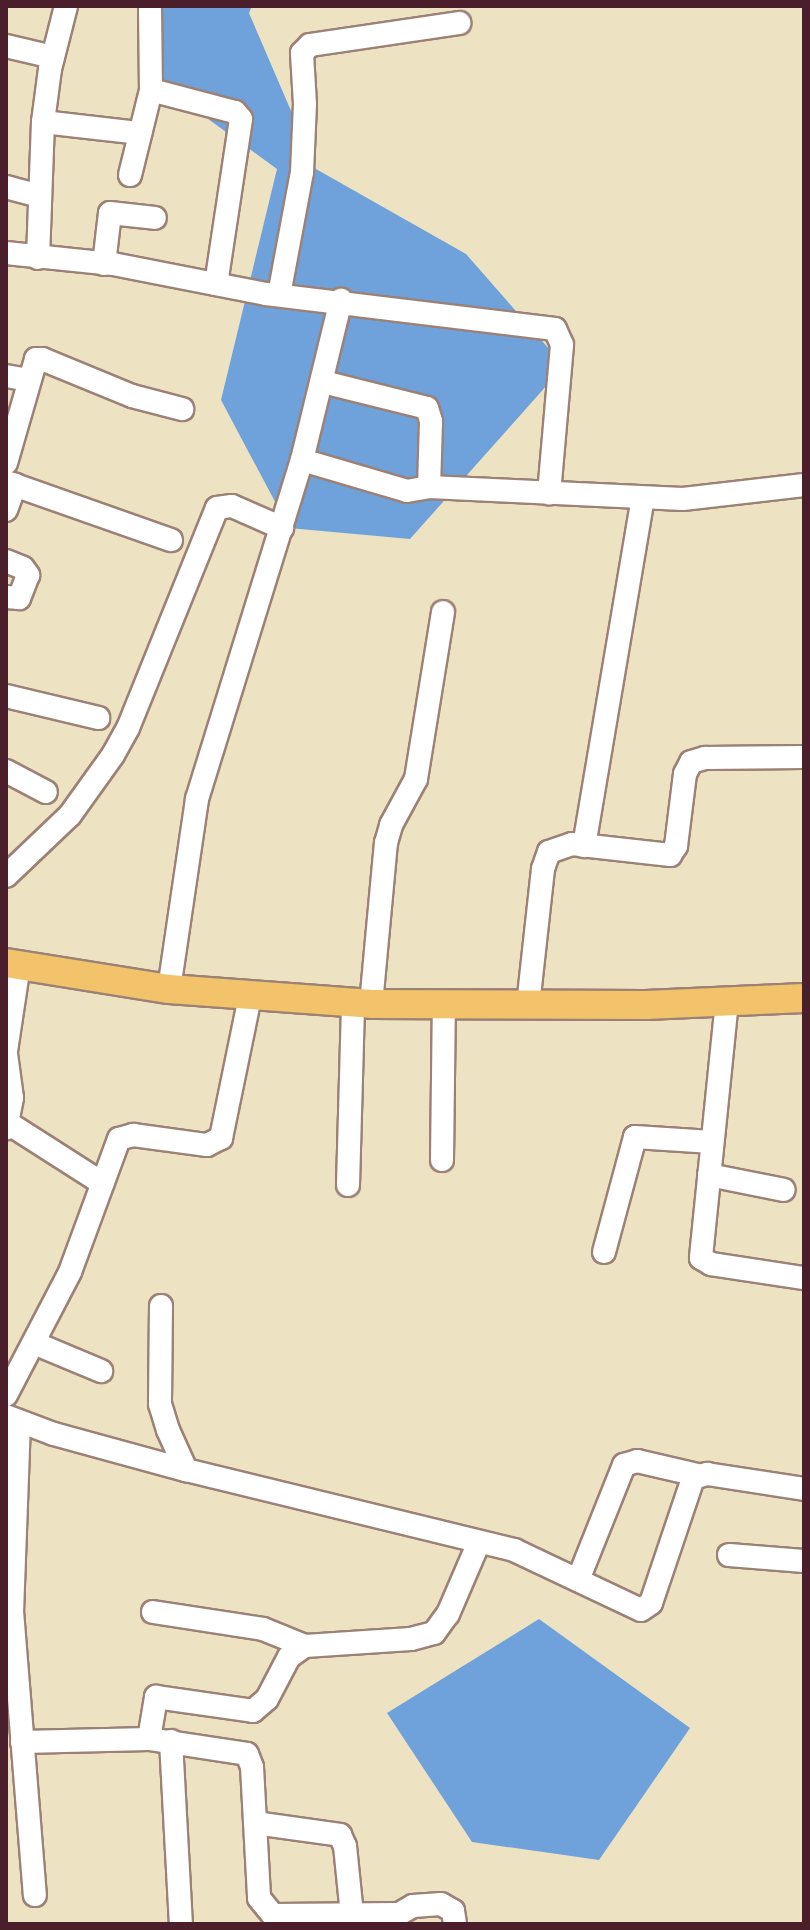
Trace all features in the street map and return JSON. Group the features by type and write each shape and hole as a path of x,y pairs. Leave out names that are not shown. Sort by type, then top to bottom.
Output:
{"main road":[{"path":"12,964 169,989 362,1004 528,1005 804,998"}],"street":[{"path":"38,258 43,122 53,57 66,6"},
{"path":"130,175 151,90 150,6"},
{"path":"267,293 302,172 305,104 302,53 310,45 459,23"},
{"path":"6,46 53,57"},
{"path":"151,90 240,116 216,284"},
{"path":"43,122 140,133"},
{"path":"6,187 40,196"},
{"path":"104,264 110,213 155,218"},
{"path":"6,253 104,264 267,293 547,327 559,333 562,345 549,493"},
{"path":"169,989 197,799 302,460 341,300"},
{"path":"6,463 35,361 42,359 132,396 182,409"},
{"path":"6,376 29,380"},
{"path":"323,382 427,408 431,421 429,487"},
{"path":"302,460 398,490 429,487 701,498 804,485"},
{"path":"6,510 11,484 171,540"},
{"path":"584,846 643,498"},
{"path":"6,876 70,815 113,755 128,728 217,508 232,506 282,528"},
{"path":"6,561 23,568 28,575 19,598 6,597"},
{"path":"348,1185 362,1004 386,843 391,825 416,779 443,612"},
{"path":"6,696 98,718"},
{"path":"528,1005 545,859 562,845 670,855 676,846 685,774 691,762 705,758 803,757"},
{"path":"6,771 46,792"},
{"path":"12,964 6,1053 12,1098 7,1125 102,1183"},
{"path":"6,1395 70,1272 115,1144 123,1136 207,1145 219,1141 250,997"},
{"path":"727,1001 700,1249 703,1260 804,1278"},
{"path":"442,1160 444,1005"},
{"path":"604,1252 635,1137 712,1142"},
{"path":"709,1175 784,1190"},
{"path":"161,1306 160,1404 163,1419 186,1470"},
{"path":"34,1343 101,1371"},
{"path":"35,1895 10,1641 12,1419 186,1470 514,1550 637,1609 648,1607 686,1493 697,1475"},
{"path":"578,1580 624,1465 637,1461 697,1475 804,1489"},
{"path":"153,1612 263,1629 305,1646 411,1639 434,1633 448,1614 479,1542"},
{"path":"729,1555 804,1561"},
{"path":"181,1924 160,1740 152,1703 156,1697 253,1711 267,1699 289,1657 305,1646"},
{"path":"22,1742 160,1740 247,1754 252,1767 259,1898 263,1907 277,1920 399,1914 413,1906 441,1904 453,1911 455,1924"},
{"path":"255,1823 340,1835 345,1846 352,1915"}],"water":[{"path":"151,6 252,6 249,13 316,169 466,254 564,366 410,539 289,528 221,400 277,169 149,76"},
{"path":"539,1619 690,1728 599,1860 472,1842 387,1713"}]}
